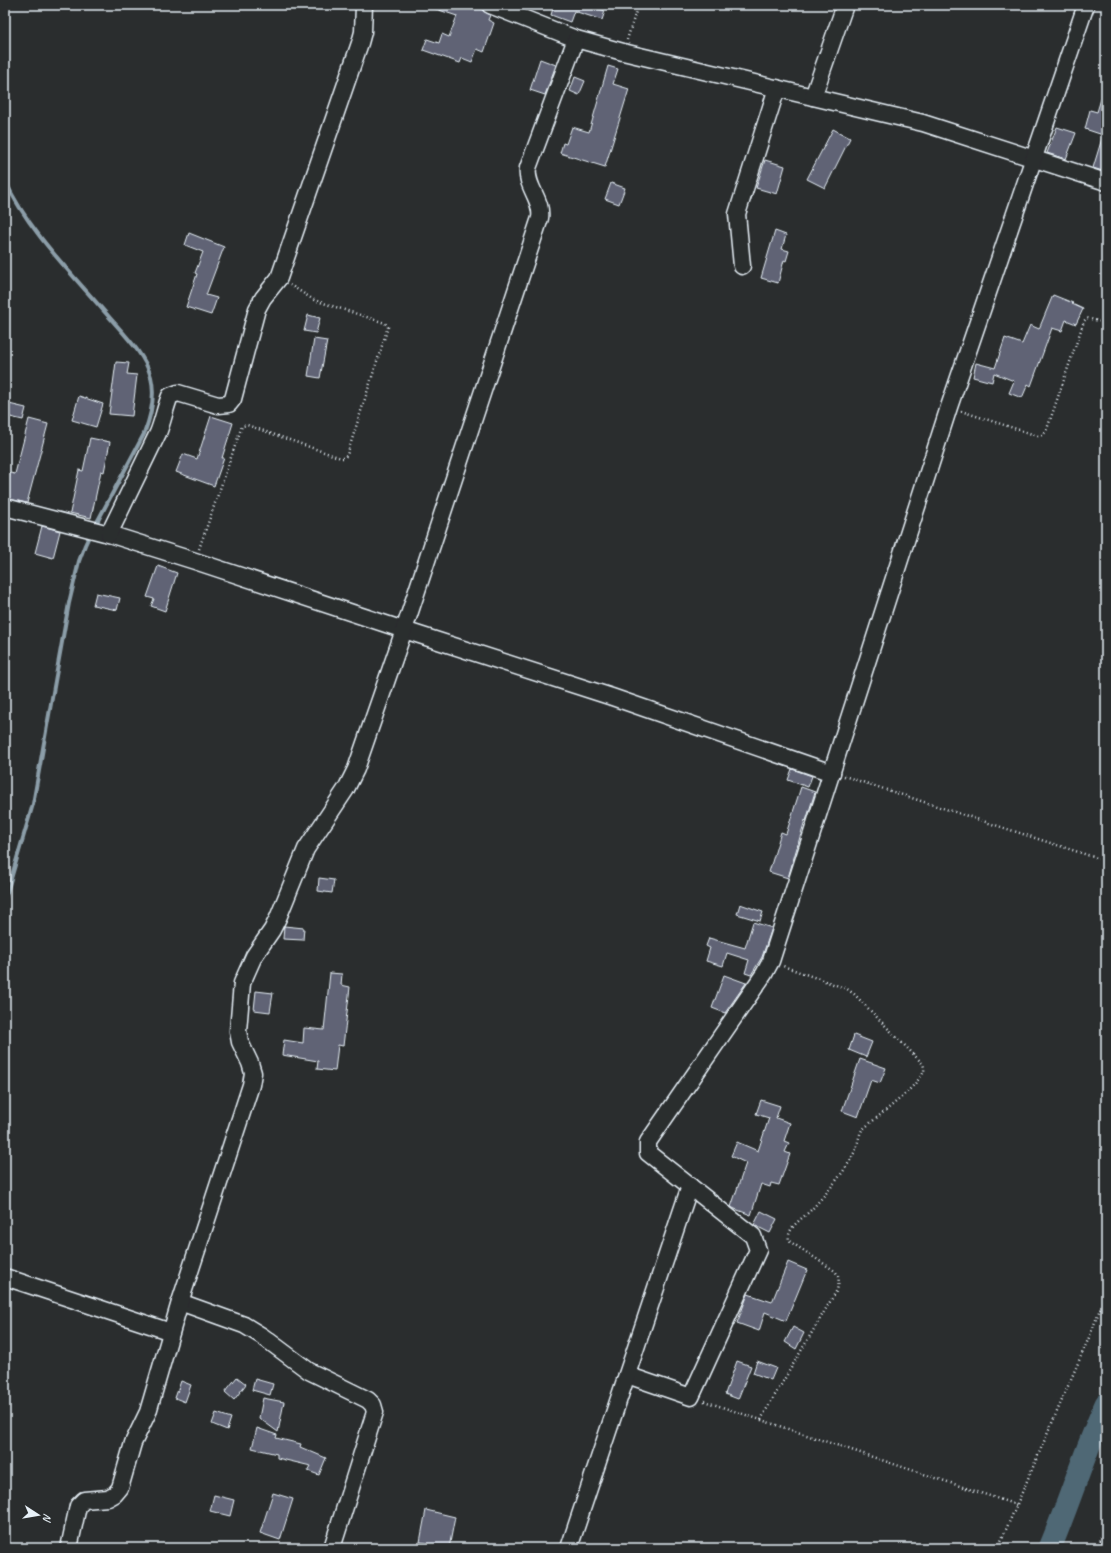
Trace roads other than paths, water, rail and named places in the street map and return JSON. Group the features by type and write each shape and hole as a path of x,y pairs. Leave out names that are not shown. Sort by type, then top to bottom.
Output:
{"street":[{"path":"96,530 158,433 170,396 178,393 218,405 229,404 233,399 257,309 263,298 279,278 360,43 363,32 364,5"},
{"path":"490,5 576,39 623,52 923,123 1106,182"},
{"path":"814,97 845,5"},
{"path":"627,1375 690,1397 758,1250 753,1236 648,1153 648,1142 764,974 771,961 949,407 1086,5"},
{"path":"69,1548 78,1506 84,1500 108,1498 115,1494 120,1488 133,1443 148,1412 180,1302 251,1085 252,1073 250,1063 240,1042 238,1031 242,983 254,956 272,930 278,918 306,849 346,789 356,769 404,630 540,218 540,206 529,182 527,174 528,168 576,39"},
{"path":"742,266 737,214 777,88"},
{"path":"5,507 96,530 195,561 612,697 832,773"},
{"path":"569,1548 690,1186"},
{"path":"5,1278 171,1332"},
{"path":"180,1302 244,1325 262,1336 309,1371 368,1400 373,1405 375,1412 332,1548"}],"waterway":[{"path":"5,180 14,199 39,235 67,270 134,346 144,361 151,377 153,399 149,420 144,434 95,526"},
{"path":"5,899 33,804 69,603 79,561 91,532"},
{"path":"1050,1548 1106,1404"}]}
